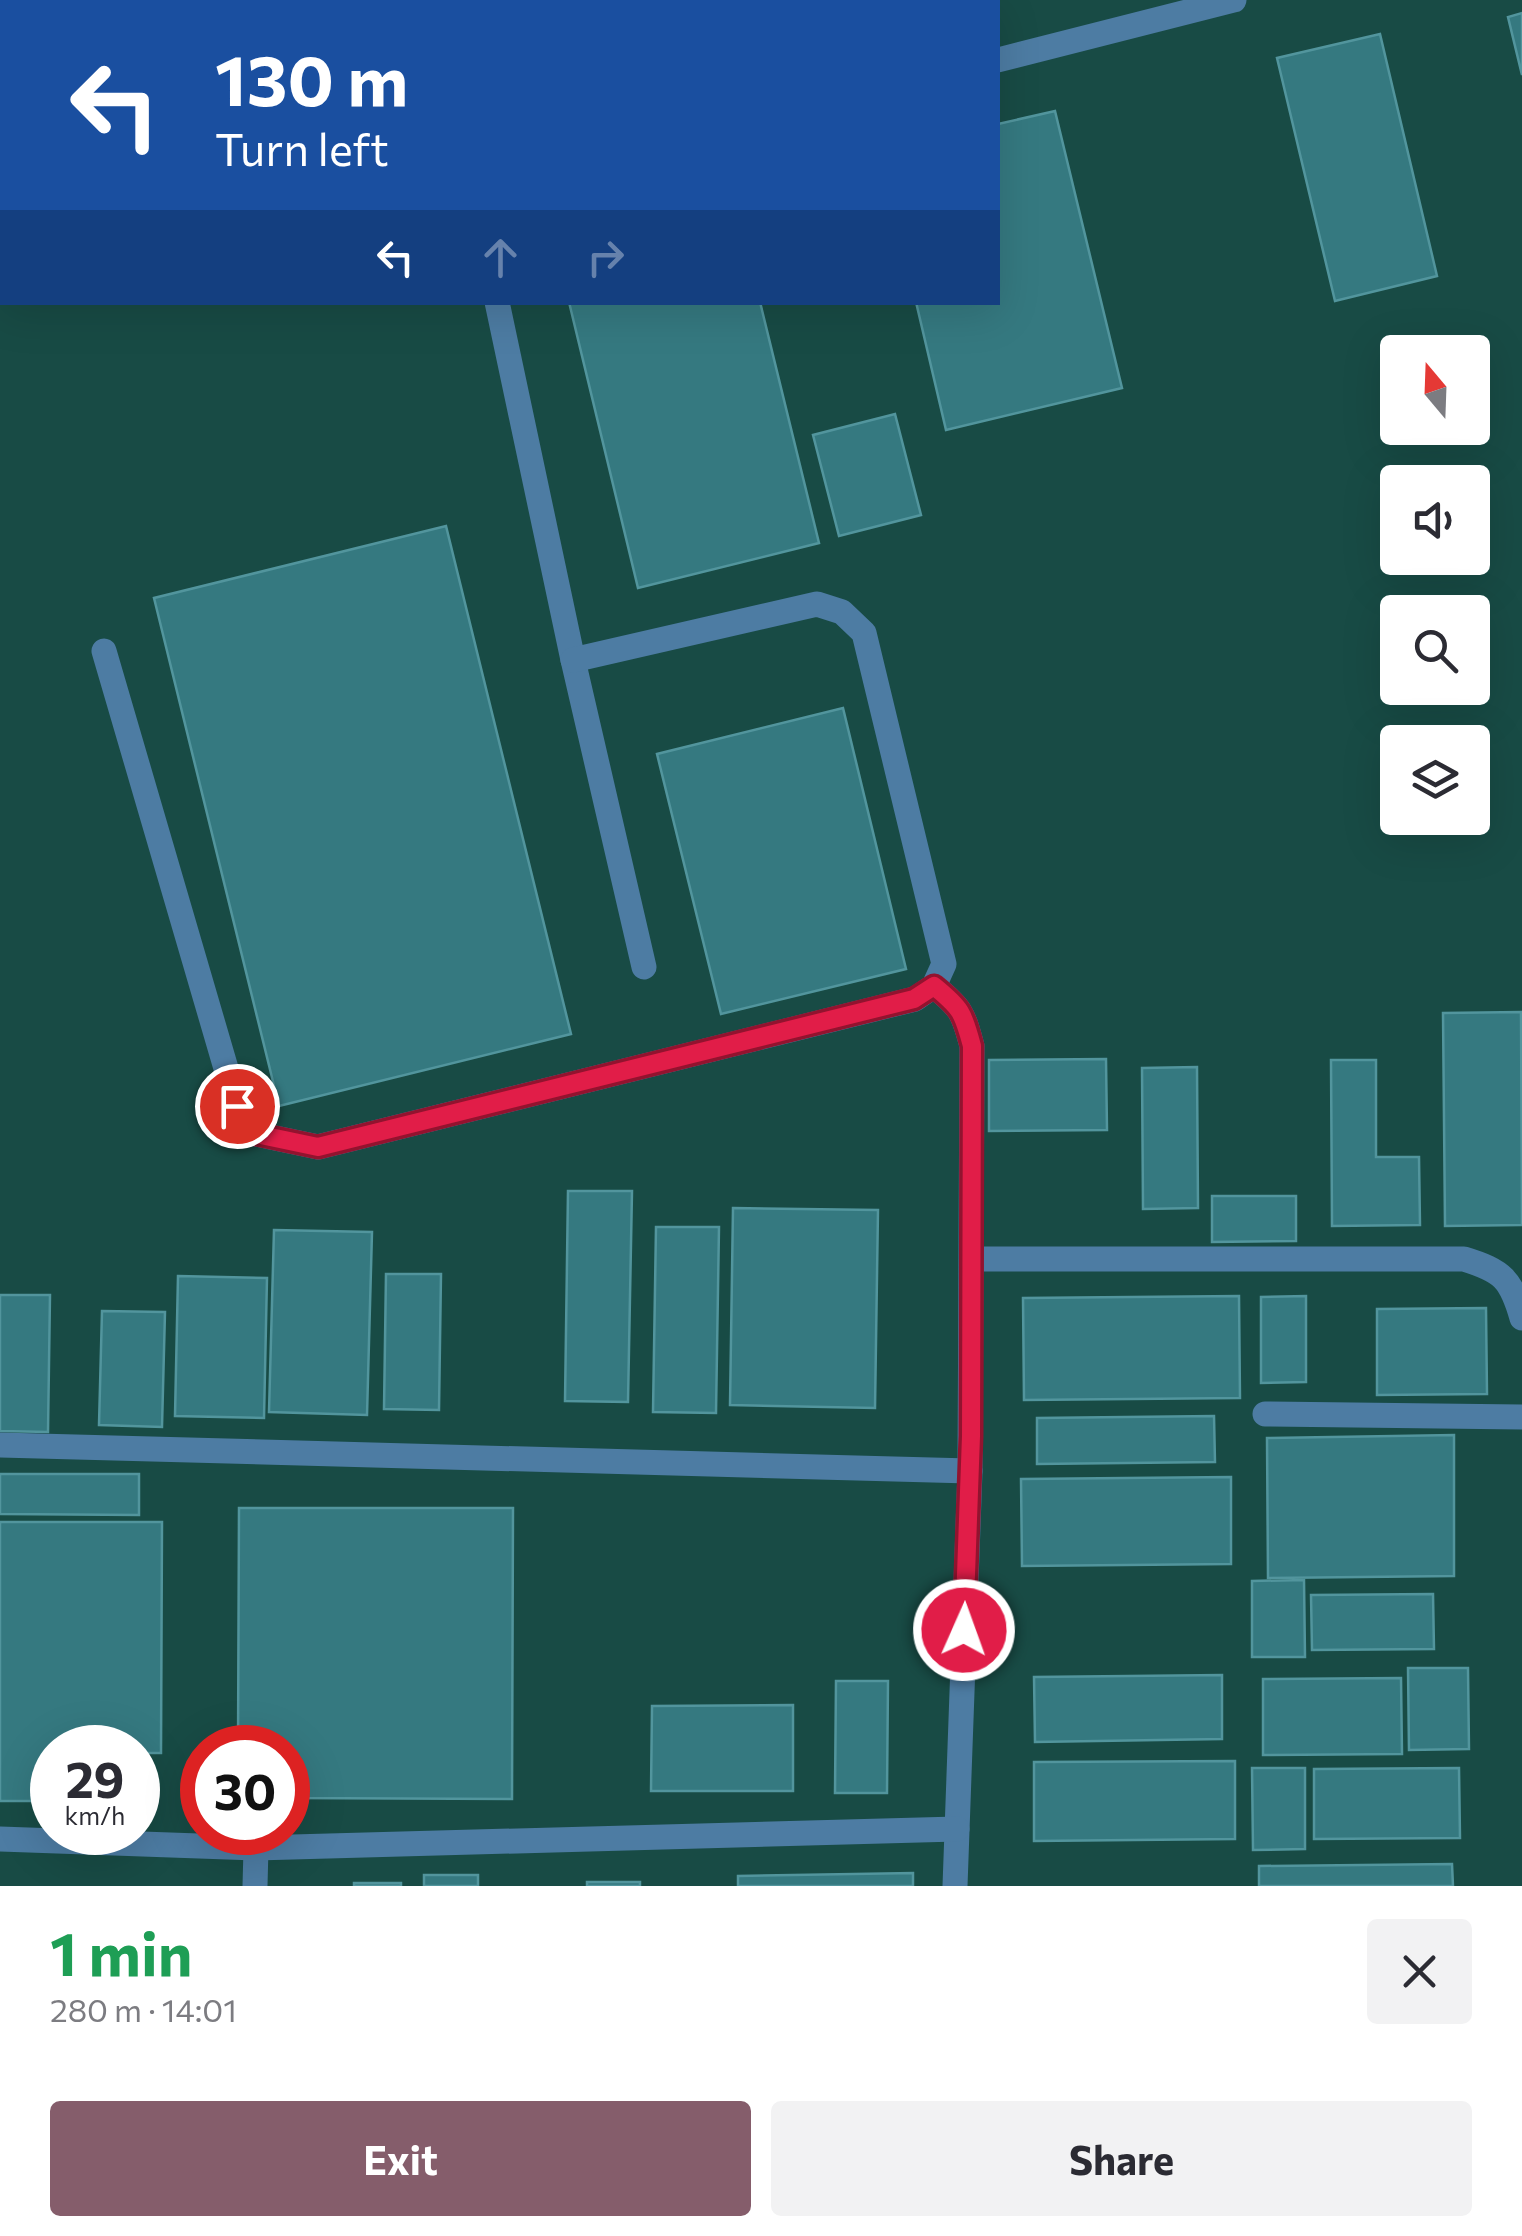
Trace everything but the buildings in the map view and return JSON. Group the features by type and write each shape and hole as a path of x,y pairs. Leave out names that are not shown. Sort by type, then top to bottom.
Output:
{"street":[{"path":"1000,59 1234,0"},
{"path":"498,305 573,660 644,966"},
{"path":"104,650 237,1106 256,1134 318,1147 914,999 934,986 944,964 864,633 842,612 817,604 573,660"},
{"path":"934,986 956,1004 972,1046 970,1471 955,1886"},
{"path":"972,1260 1464,1259 1492,1268 1514,1290 1522,1318"},
{"path":"1265,1414 1522,1417"},
{"path":"0,1445 970,1471"},
{"path":"310,1847 956,1829"},
{"path":"0,1838 180,1845"},
{"path":"255,1886 256,1855"}],"route":[{"path":"237,1106 256,1134 318,1147 914,999 934,986 956,1004 972,1046 971,1436 964,1630"}]}
